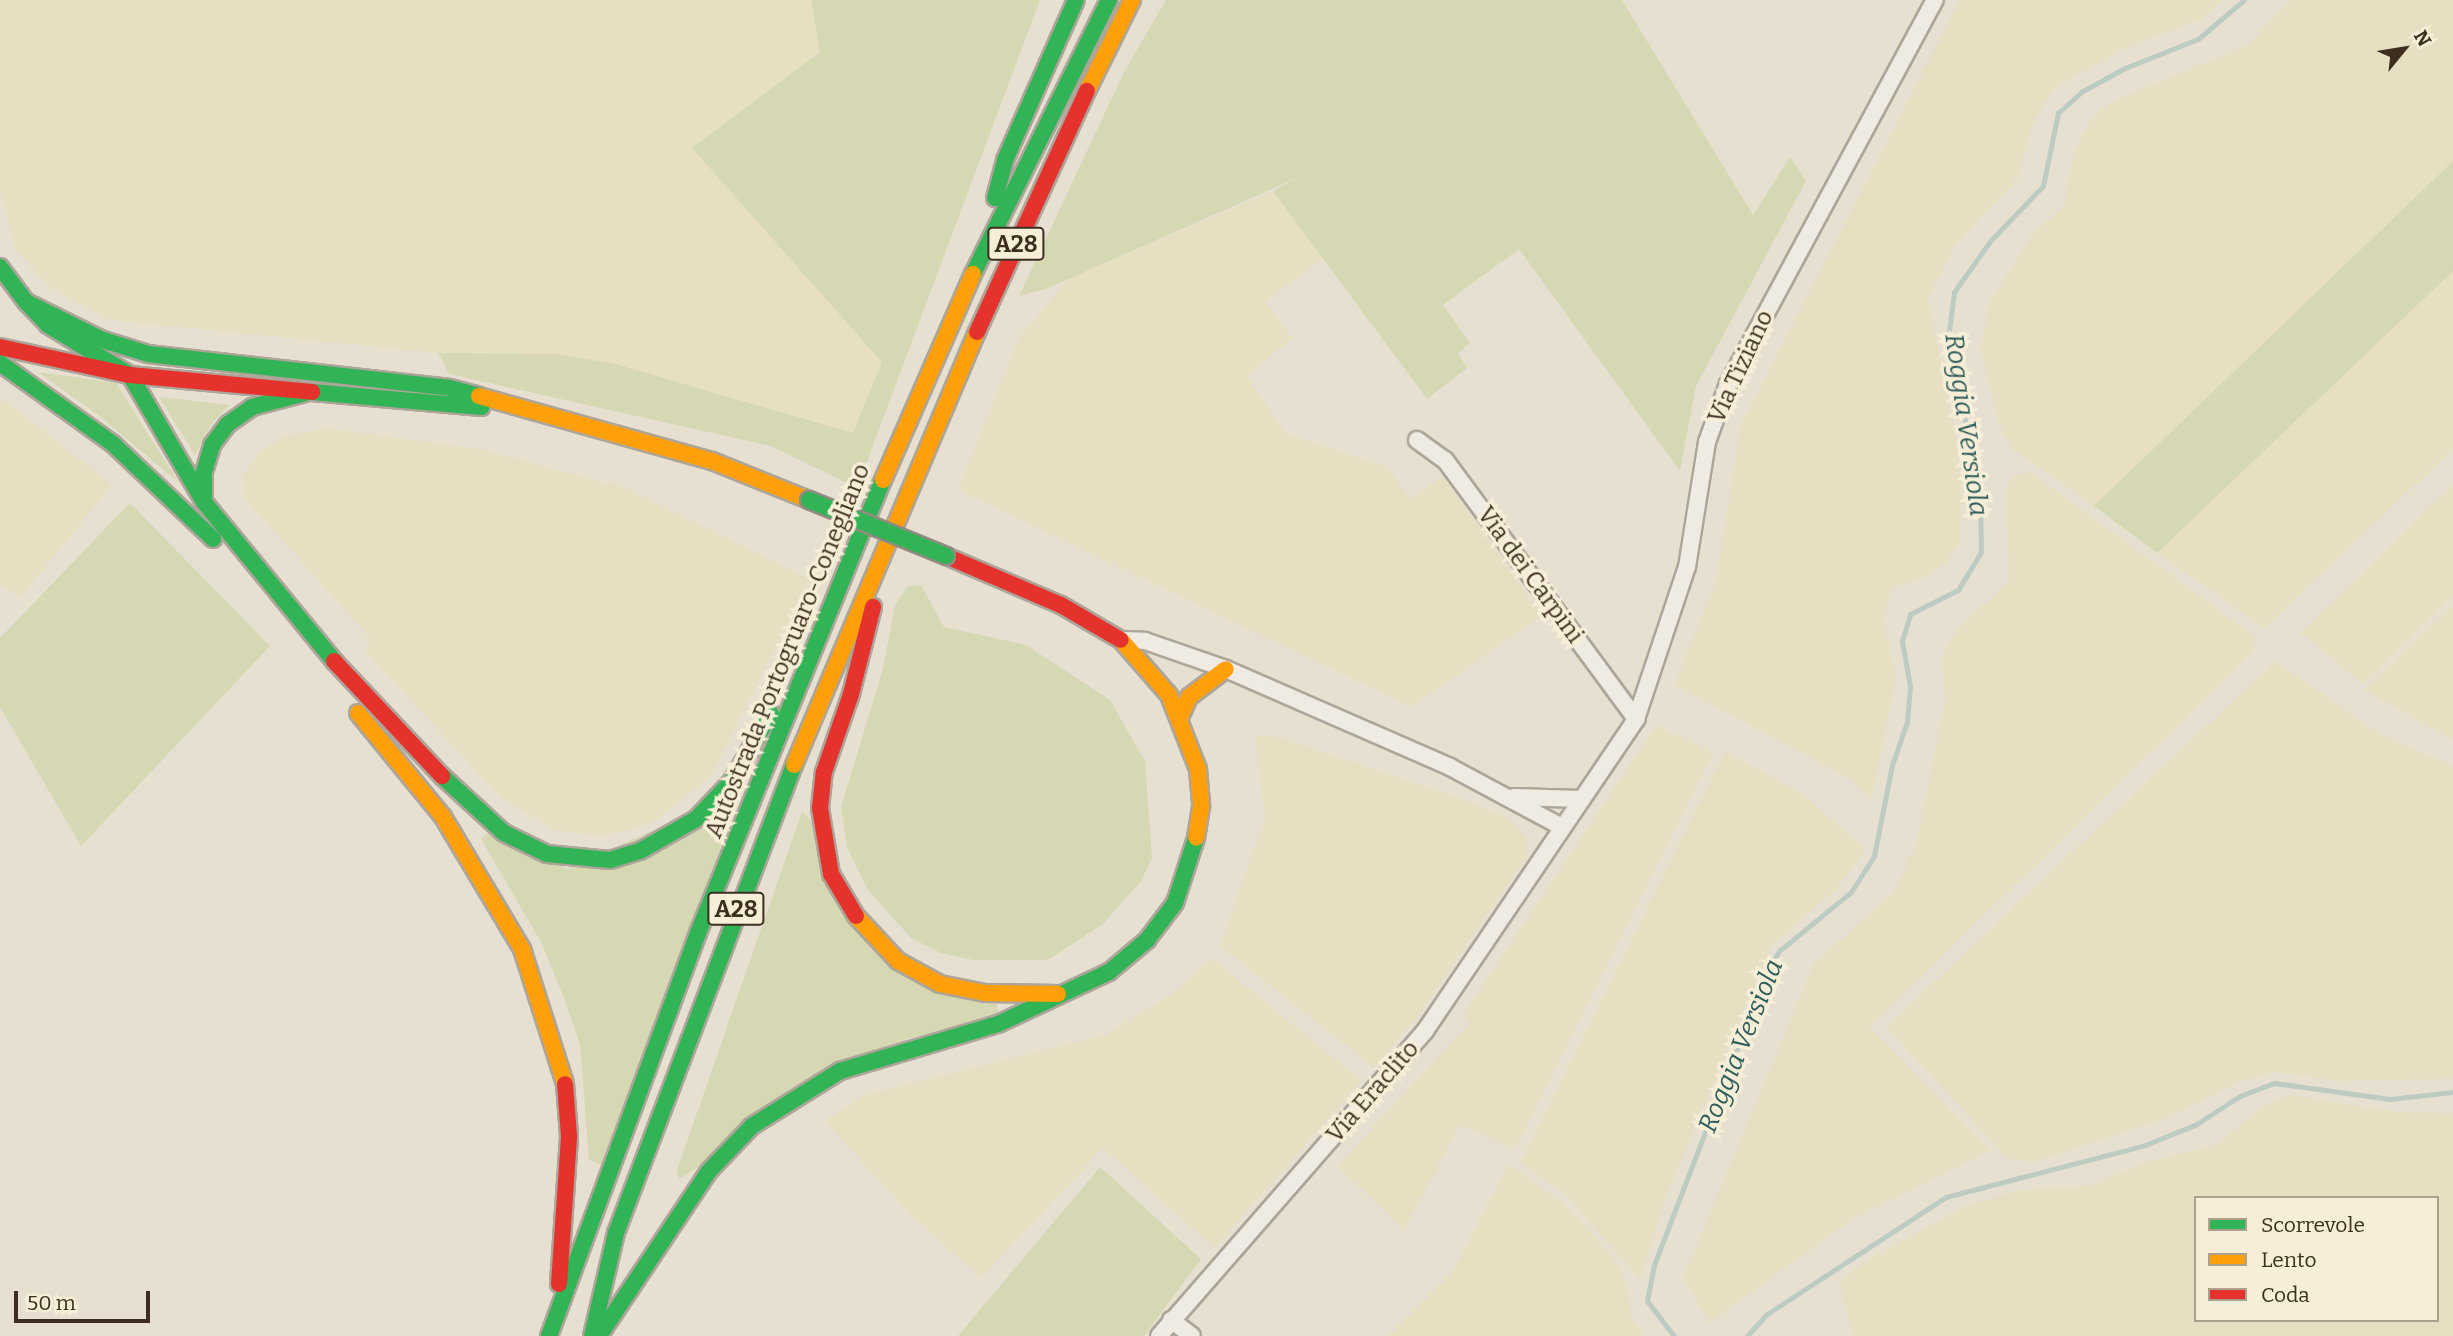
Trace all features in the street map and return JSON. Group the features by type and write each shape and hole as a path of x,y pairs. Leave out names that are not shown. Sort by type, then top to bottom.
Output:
{"main road":[{"path":"974,271 1005,160 1076,0"},
{"name":"Autostrada Portogruaro-Conegliano","path":"552,1330 698,933 880,486 974,271 1109,0"},
{"name":"Autostrada Portogruaro-Conegliano","path":"592,1336 616,1233 722,945 846,636 911,493 1040,187 1132,0"},
{"path":"1040,187 1088,116 1151,0"},
{"path":"0,267 26,302 48,325 130,375 204,502 323,650 463,799 504,833 547,854 610,860 666,839 696,819 732,781 765,726 880,486"},
{"path":"26,302 103,340 148,354 378,376 450,388 516,409 607,429 712,461 1061,605 1121,640 1155,675 1181,715 1198,769 1201,807 1194,855 1175,903 1147,940 1109,972 1068,994 998,1024 840,1071 752,1126 709,1171 599,1336"},
{"path":"0,347 130,375 305,393 516,409"},
{"path":"0,363 113,444 209,534 443,817 473,862 522,949 547,1014 565,1081 567,1187 552,1330"},
{"path":"204,502 204,472 212,445 228,424 252,407 305,393"},
{"path":"911,493 824,772 820,808 831,874 860,925 919,975 985,993 1068,994"},
{"path":"1181,715 1189,697 1226,669"}],"street":[{"name":"Via Tiziano","path":"1562,827 1636,719 1687,567 1707,442 1728,384 1935,0"},
{"name":"Via dei Carpini","path":"1417,440 1445,460 1636,719"},
{"path":"1121,640 1156,644 1226,669 1514,797 1562,827"},
{"path":"1514,797 1582,799"},
{"name":"Via Eraclito","path":"1158,1336 1425,1031 1562,827"},
{"path":"1171,1320 1192,1336"}],"shaded area":[{"path":"0,0 811,0 820,51 693,148 882,362 853,433 615,364 556,354 438,353 109,320 49,287 15,249 0,190"},
{"path":"1960,0 2222,0 2202,19 2125,48 2053,89 2031,128 2018,178 1956,244 1928,298 1955,431 1961,486 1960,544 1948,561 1926,576 1890,590 1884,621 1896,678 1871,800 1848,778 1674,685 1716,581 1741,424"},
{"path":"2290,0 2453,0 2453,161 2094,506 2011,448 2000,427 1980,346 1991,299 2032,235 2064,205 2074,152 2090,119 2115,100 2247,46"},
{"path":"1273,191 1323,258 1266,301 1292,338 1247,376 1286,433 1388,467 1410,499 1443,477 1542,616 1411,707 958,490 1019,338 1068,279"},
{"path":"2453,271 2453,449 2264,628 2157,553"},
{"path":"0,397 112,485 21,597 0,585"},
{"path":"324,428 481,449 627,489 809,579 712,775 652,823 604,837 555,830 502,799 365,651 370,638 245,499 243,475 260,452 281,437"},
{"path":"2030,472 2256,637 2253,652 1870,1027 1991,1151 1855,1217 1709,1323 1683,1278 1814,963 1894,892 1916,845 1945,702 1942,655 1960,626 2009,581 2006,489 2012,476"},
{"path":"2453,485 2453,596 2363,684 2300,633"},
{"path":"2453,605 2453,740 2364,690"},
{"path":"2275,661 2383,736 2453,766 2453,1079 2338,1081 2273,1072 2240,1082 2159,1121 2035,1162 2008,1159 1886,1027"},
{"path":"1656,725 1714,753 1516,1149 1460,1125 1404,1230 1337,1166 1469,1023 1463,1014"},
{"path":"1255,735 1279,737 1443,792 1507,817 1527,837 1526,857 1419,1014 1374,1068 1220,946 1265,818"},
{"path":"1725,751 1803,794 1866,850 1836,889 1771,946 1667,1194 1640,1280 1564,1193 1520,1163"},
{"path":"1212,958 1361,1081 1214,1248 1103,1148 981,1278 909,1213 824,1121 863,1096 1105,1035 1171,994"},
{"path":"2290,1095 2397,1112 2453,1113 2453,1336 1853,1336 1839,1284 1860,1264 1963,1207 2020,1190 2089,1186 2149,1161 2214,1146 2262,1107"},
{"path":"1508,1164 1562,1202 1614,1257 1627,1285 1630,1312 1643,1336 1388,1336 1453,1271"}],"green space":[{"path":"811,0 1040,0 857,488 771,446 449,374 438,353 556,354 615,364 853,433 882,362 692,148 820,52"},
{"path":"1166,0 1622,0 1753,215 1790,157 1806,181 1696,386 1680,471 1519,249 1443,305 1470,343 1458,353 1467,368 1427,399 1273,191 1299,177 1048,288 1019,296 1125,70"},
{"path":"2453,161 2453,271 2157,553 2094,506"},
{"path":"38,372 116,383 179,483 102,418"},
{"path":"159,397 230,405 212,423 195,455"},
{"path":"130,503 270,646 81,846 0,707 0,638"},
{"path":"921,585 944,627 1026,645 1110,700 1145,761 1152,858 1141,881 1103,924 1048,960 973,960 941,953 911,938 868,890 847,847 841,807 883,669 895,605 907,587"},
{"path":"743,789 603,1166 589,1160 580,1044 564,998 541,942 481,839 487,833 568,869"},
{"path":"802,812 814,823 856,930 997,1005 999,1017 907,1039 679,1179 677,1170"},
{"path":"1100,1167 1201,1259 1144,1336 958,1336"}],"waterway":[{"name":"Roggia Versiola","path":"1674,1336 1647,1301 1654,1265 1767,971 1779,951 1851,892 1874,856 1892,765 1907,722 1910,686 1902,641 1910,614 1958,590 1981,552 1980,494 1948,339 1954,292 1991,240 2043,186 2058,113 2081,92 2125,68 2198,39 2244,0"},
{"path":"1747,1336 1767,1314 1946,1197 2145,1145 2195,1125 2240,1096 2274,1083 2390,1099 2453,1092"}],"traffic: fast":[{"path":"995,198 1005,160 1076,0"},
{"path":"973,274 1109,0"},
{"path":"0,267 26,302 103,340 148,354 450,388 479,396"},
{"path":"26,302 48,325 130,375 204,502 334,661"},
{"path":"0,363 113,444 213,539"},
{"path":"312,392 481,407"},
{"path":"204,502 204,472 212,445 228,424 252,407 305,393"},
{"path":"549,1336 698,933 883,480"},
{"path":"809,500 946,556"},
{"path":"442,776 504,833 547,854 610,860 640,851 696,819 732,781 771,713"},
{"path":"592,1336 616,1233 794,765"},
{"path":"599,1336 709,1171 752,1126 840,1071 998,1024 1109,972 1147,940 1175,903 1196,838"}],"traffic: slow":[{"path":"1087,91 1132,0"},
{"path":"883,480 973,274"},
{"path":"794,765 977,332"},
{"path":"479,396 712,461 809,500"},
{"path":"1121,640 1169,695 1198,769 1201,807 1196,838"},
{"path":"1181,715 1189,697 1226,669"},
{"path":"358,713 443,817 522,949 565,1084"},
{"path":"856,916 898,961 940,984 985,993 1058,994"}],"traffic: jam":[{"path":"977,332 1087,91"},
{"path":"0,347 130,375 312,392"},
{"path":"946,556 1061,605 1121,640"},
{"path":"856,916 831,874 820,808 824,772 851,694 873,607"},
{"path":"334,661 442,776"},
{"path":"559,1284 569,1136 565,1084"}]}
